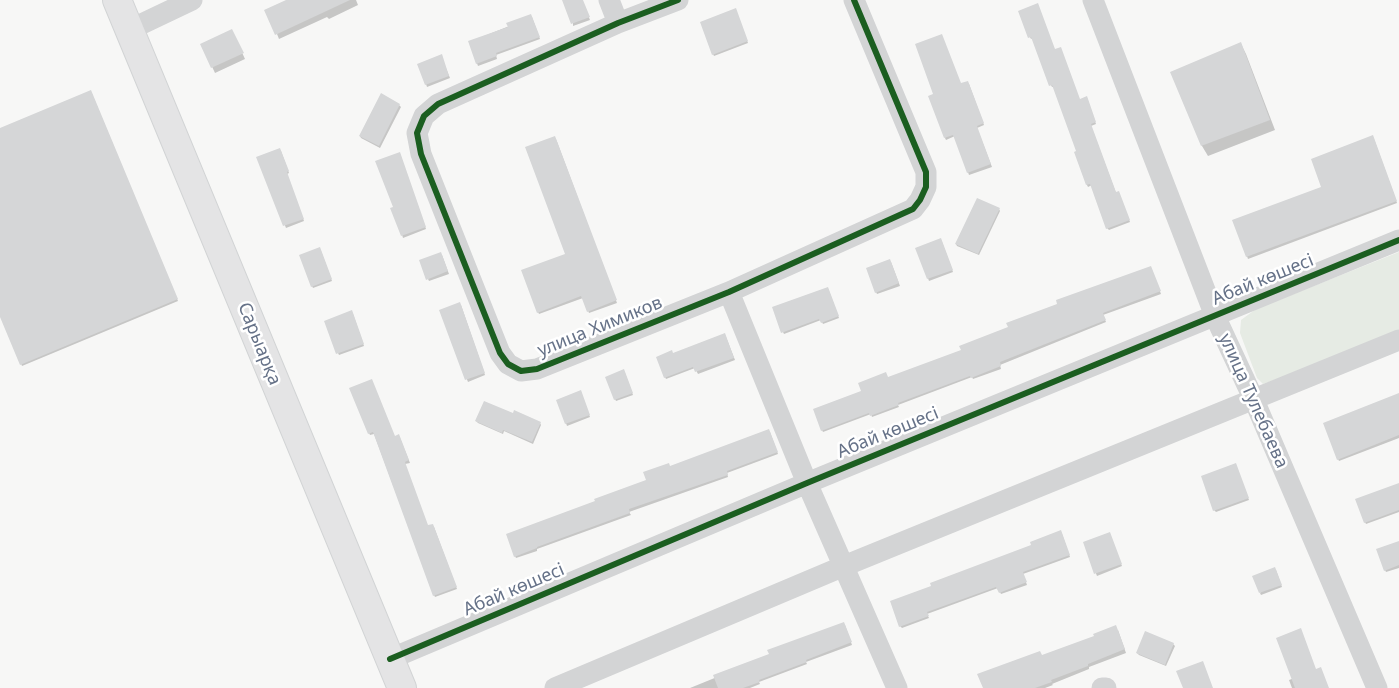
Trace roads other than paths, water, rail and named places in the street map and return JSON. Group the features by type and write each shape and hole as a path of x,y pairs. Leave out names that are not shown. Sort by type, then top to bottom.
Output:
{"main road":[{"name":"Сарыарқа","path":"117,0 402,688"}],"street":[{"path":"129,30 192,0"},
{"path":"609,0 618,23"},
{"name":"улица Химиков","path":"678,0 618,23 438,104 424,116 417,133 421,154 500,353 508,364 521,370 537,369 729,292 913,209 926,187 926,172 854,0"},
{"name":"улица Тулебаева","path":"1093,0 1215,316 1254,400 1377,688"},
{"name":"Абай көшесі","path":"390,659 807,483 1399,240"},
{"path":"729,292 807,483 897,688"},
{"path":"555,688 844,566 1399,340"}]}
